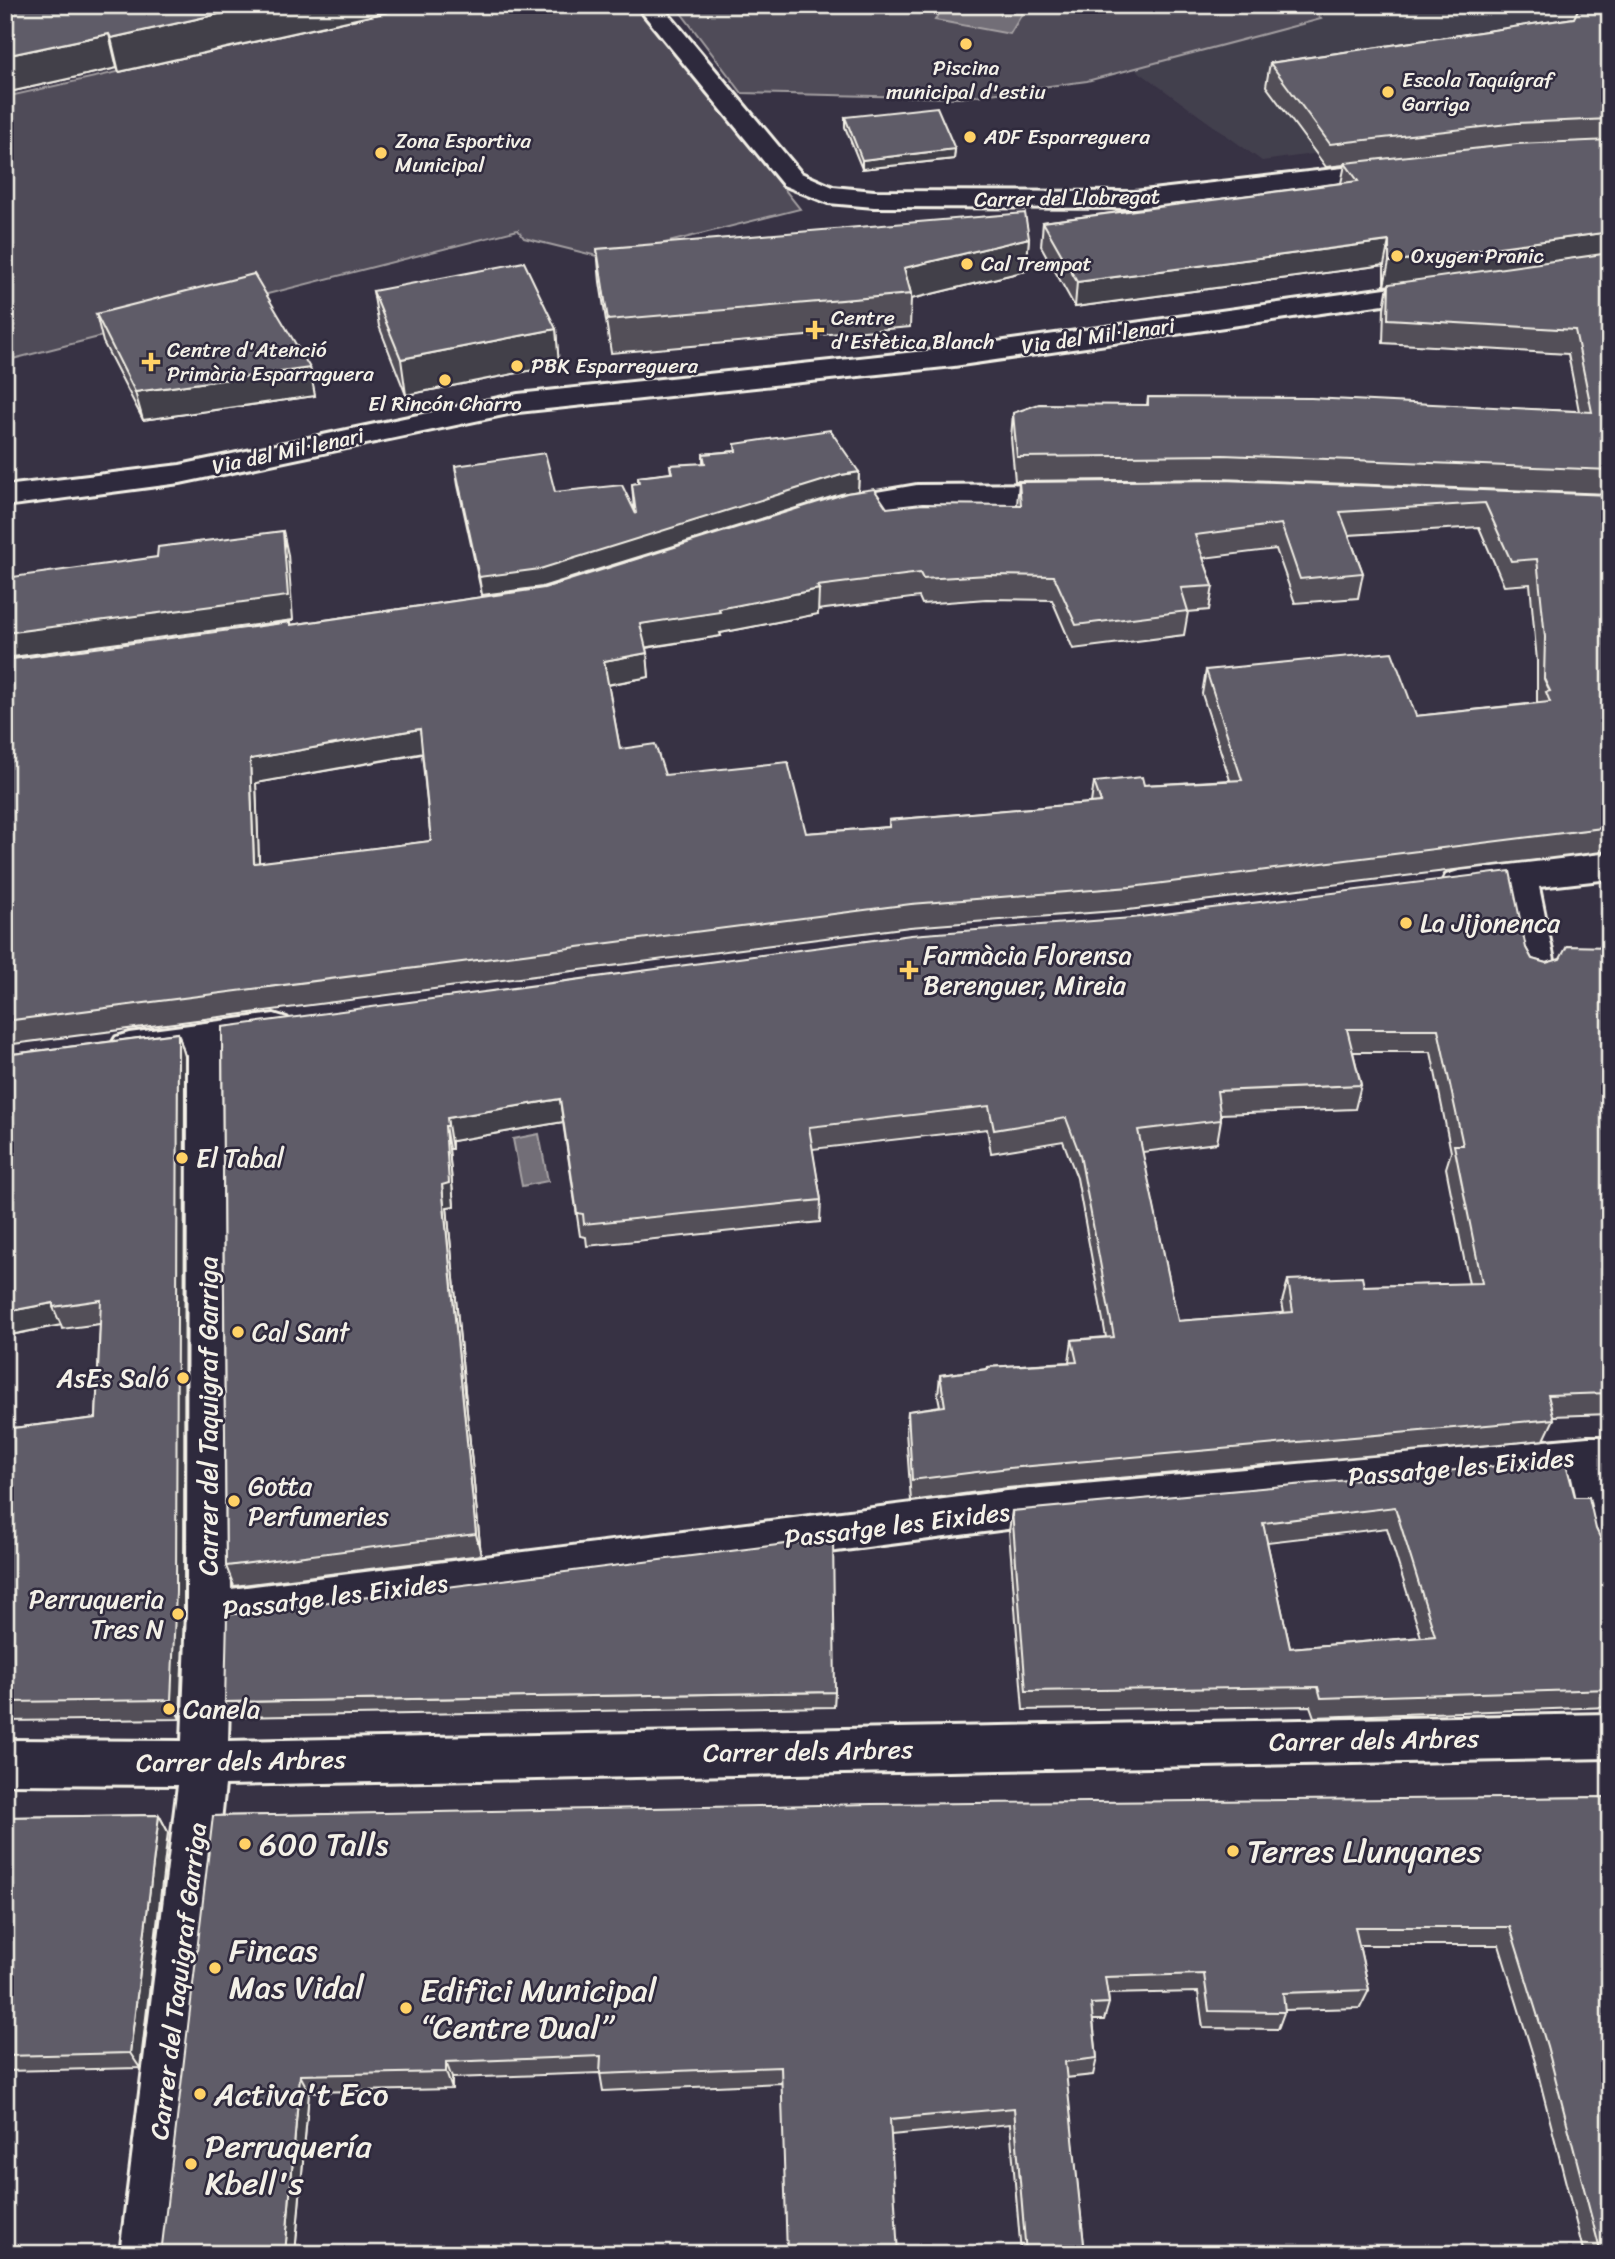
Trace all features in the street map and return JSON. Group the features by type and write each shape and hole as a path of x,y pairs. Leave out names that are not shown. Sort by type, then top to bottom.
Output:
{"street":[{"name":"Carrer del Llobregat","path":"648,5 792,179 828,195 874,199 1134,200 1419,167"},
{"name":"Via del Mil·lenari","path":"5,496 180,474 518,403 954,357 1467,284"},
{"path":"803,518 842,506 917,495 1096,494"},
{"path":"1424,888 1610,866"},
{"path":"1519,877 1538,970"},
{"path":"99,1051 303,1024"},
{"name":"Carrer del Taquigraf Garriga","path":"146,2254 204,1763 209,1612 207,1036"},
{"path":"1599,1455 1610,1549"},
{"name":"Passatge les Eixides","path":"209,1612 1007,1510 1599,1455"},
{"name":"Carrer dels Arbres","path":"5,1762 204,1763 1610,1736"}],"shaded area":[{"name":"Zona Esportiva Municipal","path":"417,5 526,5 531,11 560,5 639,5 800,209 605,258 524,238 518,230 5,361 5,97"},
{"name":"Piscina municipal d'estiu","path":"675,5 1310,5 1321,19 1087,81 960,98 742,93"},
{"path":"945,5 1004,5 1025,9 1010,34 935,20"},
{"name":"Escola Taquígraf Garriga","path":"1310,5 1610,5 1472,132 1262,161 1135,69 1321,19"},
{"path":"539,1134 548,1181 522,1186 513,1139"}],"building":[{"path":"23,5 259,5 111,38 109,34 5,56 5,9"},
{"path":"1580,5 1610,5 1610,119 1517,123 1330,144 1270,63 1574,18"},
{"path":"937,107 955,149 862,160 845,117"},
{"path":"1610,140 1610,232 1389,262 1389,241 1077,282 1043,222 1358,181 1345,163 1517,144"},
{"path":"1025,213 1029,238 904,268 911,294 608,320 597,249"},
{"path":"1610,253 1610,470 1223,455 1017,457 1013,413 1039,404 1148,405 1148,397 1311,398 1592,412 1575,330 1388,319 1389,284"},
{"path":"524,262 556,329 401,359 373,291"},
{"path":"254,274 310,368 135,392 96,314"},
{"path":"830,430 859,472 841,475 540,569 479,577 455,466 545,453 555,492 622,485 636,514 632,484 639,483 638,477 672,473 670,465 705,463 703,454 736,451 735,444"},
{"path":"1223,480 1610,495 1610,827 1131,887 911,904 5,1021 5,660 290,622 290,625 544,588 847,493 874,489 887,508 922,504 1021,505 1019,482","holes":["1485,503 1511,561 1537,559 1545,637 1544,679 1550,691 1546,692 1550,702 1416,716 1392,652 1206,670 1242,780 1144,785 1142,777 1094,782 1101,802 889,820 890,827 806,833 788,762 665,775 655,744 620,749 604,661 647,653 640,624 720,612 719,609 819,589 817,586 920,573 923,579 988,575 1054,576 1076,625 1188,611 1181,588 1213,586 1195,535 1281,524 1300,579 1363,573 1340,512","420,729 431,841 254,863 250,759"]},
{"path":"283,531 288,596 5,633 5,578 157,557 158,547"},
{"path":"1510,871 1526,948 1532,959 1546,963 1560,959 1567,946 1610,947 1610,1393 1548,1395 1554,1419 1009,1468 912,1480 908,1411 945,1406 940,1375 988,1367 1077,1362 1072,1340 1114,1337 1080,1155 1066,1118 994,1130 989,1106 809,1127 821,1200 584,1224 583,1214 577,1213 560,1099 447,1118 448,1126 445,1126 449,1183 442,1185 476,1534 226,1566 222,1027 911,935 1132,918","holes":["1347,1029 1438,1029 1463,1145 1454,1145 1482,1283 1364,1286 1362,1277 1288,1280 1293,1312 1178,1321 1138,1130 1221,1120 1217,1091 1361,1085"]},
{"path":"178,1033 176,1592 171,1700 5,1702 5,1429 96,1418 101,1300 53,1307 53,1303 5,1312 5,1055"},
{"path":"1565,1460 1575,1497 1589,1497 1596,1529 1603,1544 1610,1546 1610,1689 1321,1698 1318,1687 1026,1691 1012,1511","holes":["1395,1507 1435,1636 1290,1648 1263,1523"]},
{"path":"833,1538 835,1692 225,1702 227,1615"},
{"path":"1610,1797 1610,2249 1600,2250 1547,2046 1510,1927 1355,1927 1369,1990 1283,1993 1285,2012 1209,2011 1204,1974 1105,1977 1109,2003 1091,2004 1097,2058 1065,2062 1085,2254 1026,2254 1014,2108 890,2119 898,2254 787,2254 781,2067 600,2074 601,2056 446,2062 446,2072 300,2075 285,2254 161,2254 213,1816 872,1804"},
{"path":"159,1815 130,2053 5,2056 5,1817"}],"place":[{"name":"Piscina municipal d'estiu","path":"966,44"},
{"name":"Escola Taquígraf Garriga","path":"1388,92"},
{"name":"ADF Esparreguera","path":"970,137"},
{"name":"Zona Esportiva Municipal","path":"381,153"},
{"name":"Oxygen·Pranic","path":"1397,256"},
{"name":"Cal Trempat","path":"967,264"},
{"name":"Centre d'Estètica Blanch","path":"815,330"},
{"name":"Centre d'Atenció Primària Esparraguera","path":"151,362"},
{"name":"PBK Esparreguera","path":"517,366"},
{"name":"El Rincón Charro","path":"445,380"},
{"name":"La Jijonenca","path":"1406,923"},
{"name":"Farmàcia Florensa Berenguer, Mireia","path":"909,970"},
{"name":"El Tabal","path":"182,1158"},
{"name":"Cal Sant","path":"238,1332"},
{"name":"AsEs Saló","path":"183,1378"},
{"name":"Gotta Perfumeries","path":"234,1501"},
{"name":"Perruqueria Tres N","path":"178,1614"},
{"name":"Canela","path":"169,1709"},
{"name":"600 Talls","path":"245,1844"},
{"name":"Terres Llunyanes","path":"1233,1851"},
{"name":"Fincas Mas Vidal","path":"215,1968"},
{"name":"Edifici Municipal “Centre Dual”","path":"406,2008"},
{"name":"Activa't Eco","path":"200,2094"},
{"name":"Perruquería Kbell's","path":"191,2164"}]}
